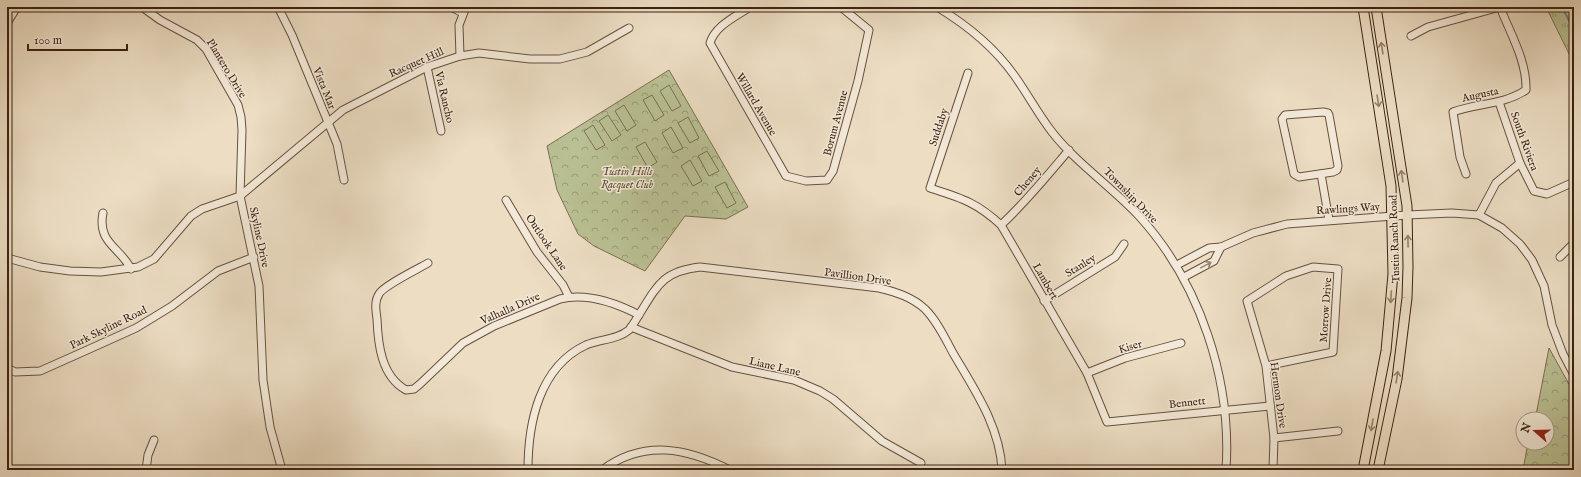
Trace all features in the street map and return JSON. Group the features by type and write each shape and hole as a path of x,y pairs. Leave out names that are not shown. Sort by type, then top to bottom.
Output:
{"main road":[{"name":"Tustin Ranch Road","path":"1363,7 1387,155 1392,216 1393,274 1386,351 1363,470"},
{"name":"Tustin Ranch Road","path":"1376,7 1407,215 1407,298 1397,379 1378,470"}],"street":[{"path":"7,23 17,7"},
{"name":"Plantero Drive","path":"142,7 160,20 197,40 206,49 238,105 242,130 240,196"},
{"name":"Vista Mar","path":"278,7 292,34 327,123 337,144 344,180"},
{"path":"451,7 465,10 459,25 460,56"},
{"name":"Willard Avenue","path":"750,7 712,34 710,43 786,176"},
{"name":"Borum Avenue","path":"786,176 806,181 827,180 833,171 858,81 869,30 843,7"},
{"name":"Township Drive","path":"937,7 975,33 1003,62 1053,133 1140,217 1177,265 1198,308 1214,359 1225,409 1226,470"},
{"path":"1411,36 1428,27 1500,7"},
{"name":"Augusta","path":"1466,174 1460,158 1453,112 1500,102 1516,96 1526,90 1526,80 1522,64 1500,7"},
{"name":"Racquet Hill","path":"240,196 327,123 358,101 427,67 460,56 479,52 530,59 560,59 587,52 629,28"},
{"name":"Via Rancho","path":"427,67 441,131"},
{"name":"Suddaby","path":"930,188 968,73"},
{"name":"South Riviera","path":"1500,102 1520,163 1534,191 1547,194 1574,182"},
{"path":"1328,113 1338,166 1337,170 1333,172 1321,174 1299,177 1294,174 1282,122 1285,116 1328,113"},
{"name":"Cheney","path":"1001,225 1023,205 1036,187 1069,150"},
{"path":"1479,215 1496,183 1520,163"},
{"path":"1321,174 1329,220"},
{"name":"Lambert","path":"930,188 972,202 987,212 1001,225 1087,373 1107,422"},
{"name":"Skyline Drive","path":"7,258 40,267 70,271 100,272 131,269 154,259 191,216 202,209 240,196 254,258 260,299 264,388 270,427 282,470"},
{"name":"Outlook Lane","path":"506,200 537,252 563,285 569,297"},
{"path":"103,213 101,224 104,235 131,269"},
{"name":"Rawlings Way","path":"1177,265 1209,248 1221,248 1254,233 1287,224 1407,215 1452,213 1479,215 1502,228 1520,244 1532,260 1544,286 1552,325 1563,354 1574,375"},
{"name":"Stanley","path":"1044,301 1115,257 1124,244"},
{"path":"1560,257 1574,244"},
{"name":"Rawlings Way","path":"1184,277 1214,261 1221,248"},
{"name":"Park Skyline Road","path":"7,368 15,372 40,371 85,352 136,328 172,306 218,271 254,258"},
{"name":"Valhalla Drive","path":"428,263 388,286 379,294 376,304 381,356 394,380 406,390 414,389 450,354 472,338 549,303 569,297 587,298 617,305 639,315"},
{"name":"Hermon Drive","path":"1272,470 1274,438 1266,366 1247,301 1286,276 1313,267 1338,269"},
{"name":"Pavillion Drive","path":"631,327 660,282 681,271 700,268 879,288 894,291 908,297 925,309 938,326 981,401 993,429 1002,470"},
{"name":"Morrow Drive","path":"1266,366 1333,352 1338,269"},
{"path":"528,470 528,449 533,420 539,398 550,376 567,357 577,350 588,344 619,336 631,327"},
{"name":"Liane Lane","path":"631,327 732,367 794,380 820,390 833,399 882,441 921,463"},
{"name":"Kiser","path":"1087,373 1125,358 1181,343"},
{"name":"Bennett","path":"1107,422 1225,409 1270,406"},
{"path":"1274,438 1338,431"},
{"path":"146,470 148,455 154,440"},
{"path":"602,470 632,454 658,450 671,450 697,455 730,470"}],"green space":[{"path":"1546,7 1574,7 1574,64"},
{"name":"Tustin Hills Racquet Club","path":"669,70 748,207 726,219 685,216 645,271 594,246 578,234 557,190 547,146"},
{"path":"669,85 681,106 672,111 660,91"},
{"path":"652,95 664,115 655,121 643,100"},
{"path":"624,105 636,125 627,131 615,111"},
{"path":"608,115 621,135 612,141 599,121"},
{"path":"688,117 699,138 690,143 678,123"},
{"path":"593,125 605,145 596,150 584,131"},
{"path":"671,127 683,148 673,153 662,133"},
{"path":"645,142 657,162 648,168 636,147"},
{"path":"707,151 719,171 709,176 698,156"},
{"path":"690,160 702,181 693,186 681,166"},
{"path":"725,182 736,203 727,208 715,187"},
{"path":"1549,348 1574,393 1574,470 1523,470 1527,451 1555,451 1555,411 1537,411"}],"waterway":[{"path":"1562,7 1574,30"}]}
